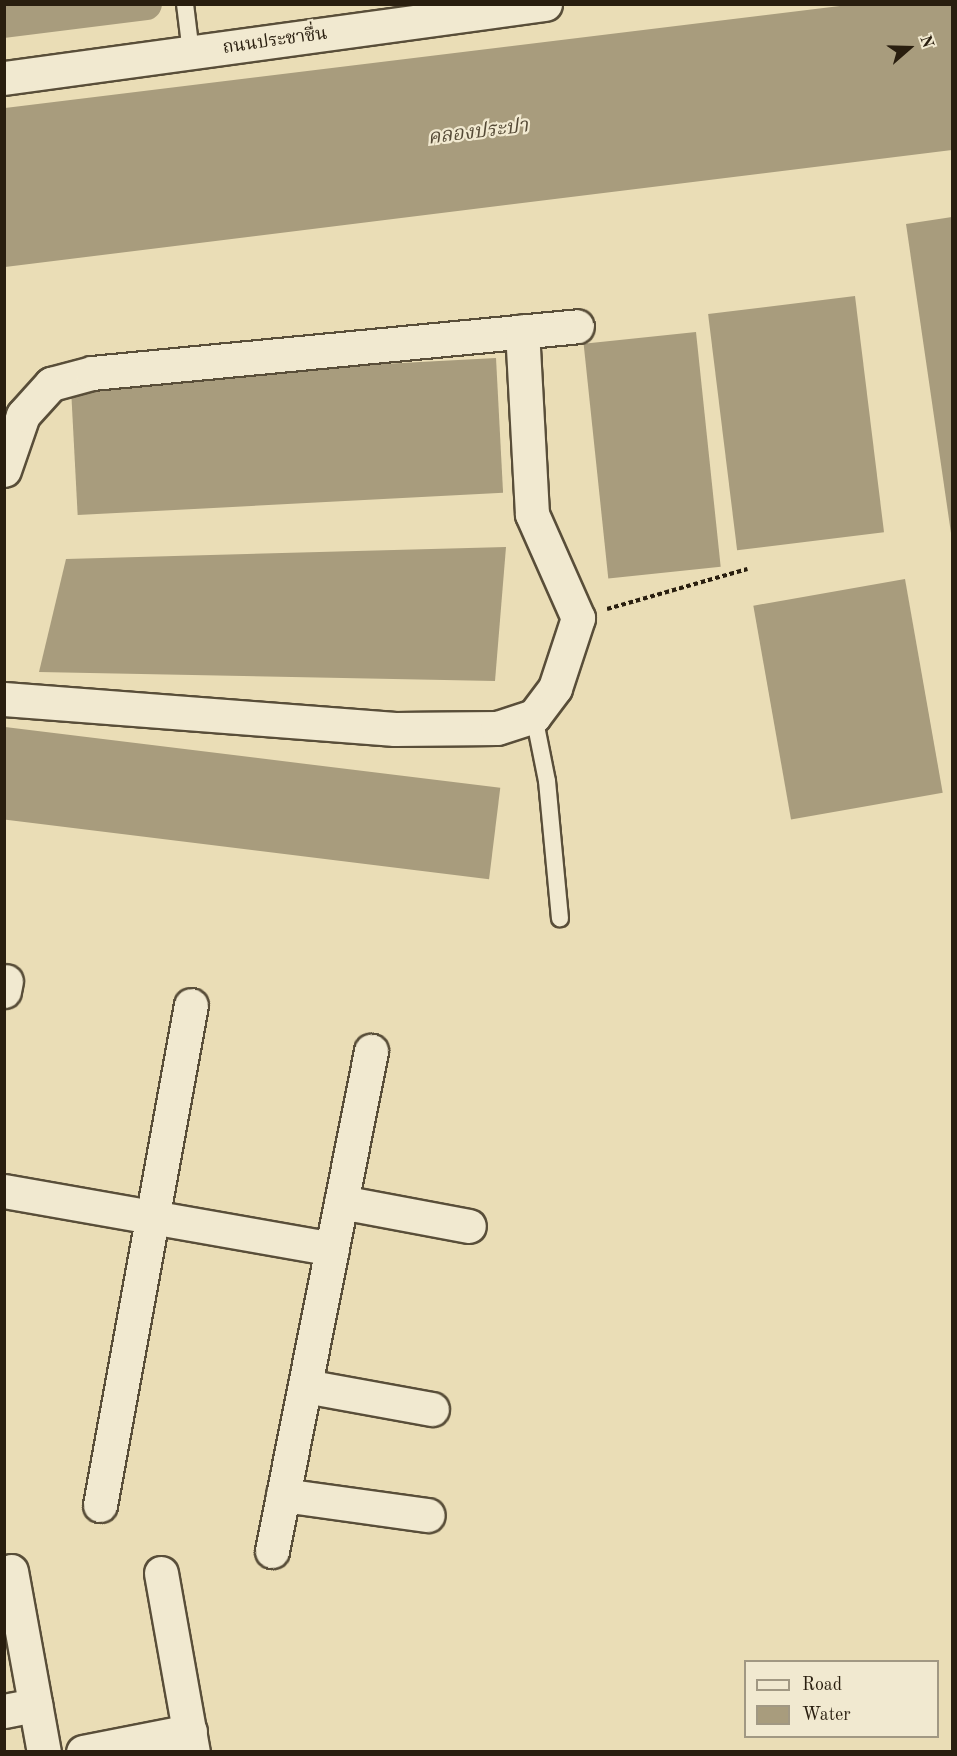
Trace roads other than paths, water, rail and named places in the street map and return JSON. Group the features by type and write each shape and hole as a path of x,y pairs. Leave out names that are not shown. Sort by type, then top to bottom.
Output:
{"street":[{"name":"ถนนประชาชื่น","path":"4,78 545,4"},
{"path":"4,470 23,415 51,384 92,373 578,326"},
{"path":"4,699 395,729 497,728 534,716 555,687 578,618 532,514 522,331"},
{"path":"100,1505 191,1005"},
{"path":"272,1551 371,1051"},
{"path":"4,1191 332,1249"},
{"path":"341,1202 469,1226"},
{"path":"305,1386 432,1409"},
{"path":"284,1495 428,1515"},
{"path":"11,1571 20,1708 44,1752"},
{"path":"83,1752 192,1741 161,1573"}],"lane":[{"path":"185,5 191,52"},
{"path":"534,716 547,781 560,918"}],"water":[{"name":"คลองประปา","path":"848,5 952,5 952,150 5,267 5,108"},
{"path":"952,217 952,540 906,224"},
{"path":"855,296 884,532 737,550 708,314"},
{"path":"696,332 721,567 608,579 584,344"},
{"path":"496,358 503,493 78,515 71,380"},
{"path":"506,547 495,681 39,672 66,559"},
{"path":"905,579 943,793 791,819 753,606"},
{"path":"5,727 500,788 489,879 4,820"}],"waterway":[{"path":"4,22 146,4"}]}
